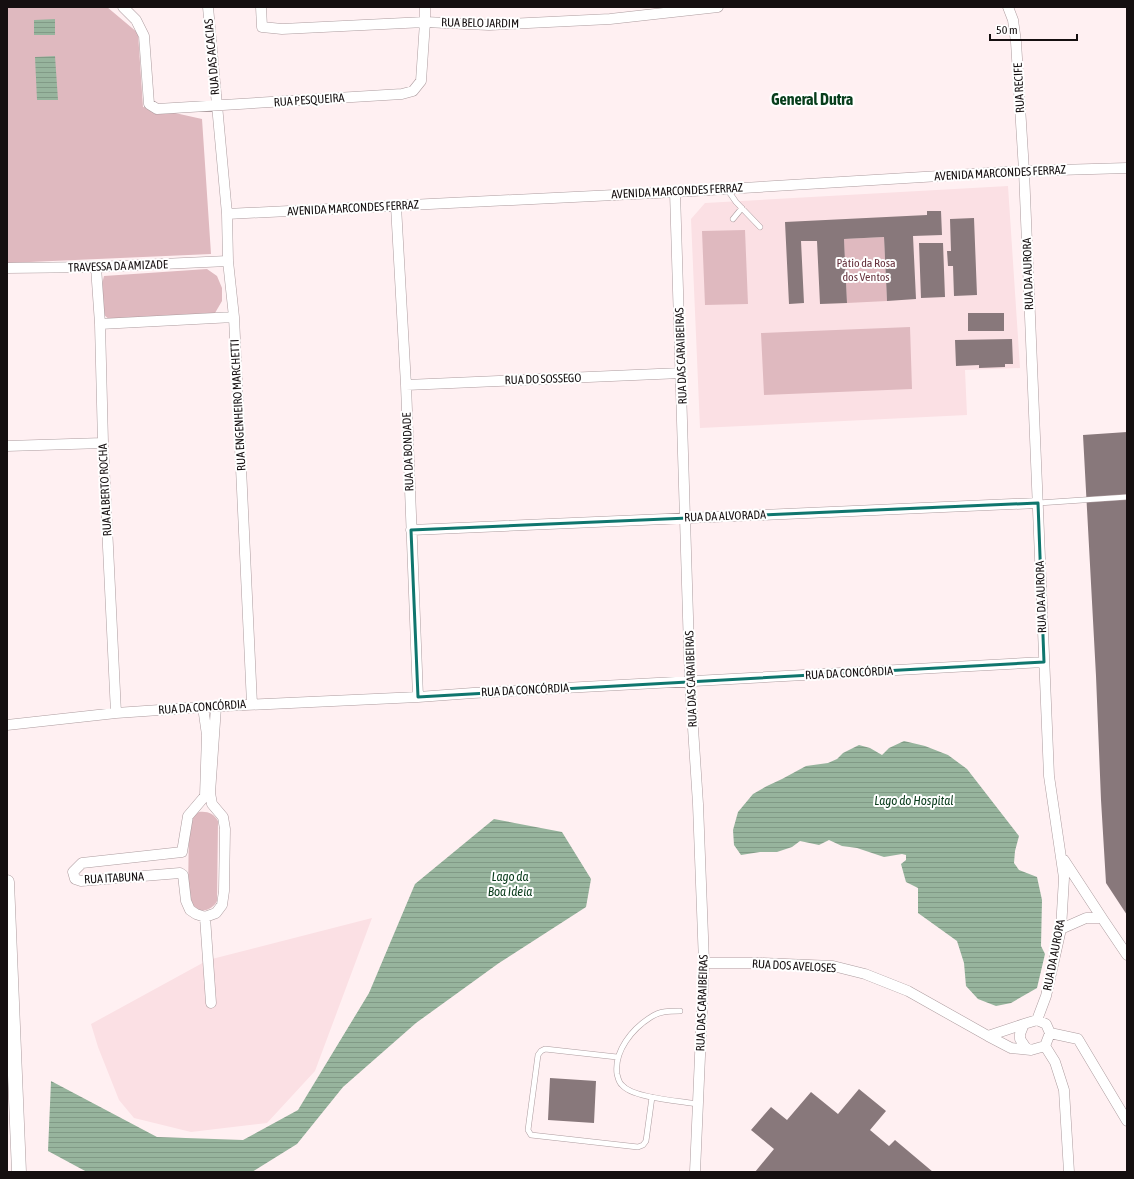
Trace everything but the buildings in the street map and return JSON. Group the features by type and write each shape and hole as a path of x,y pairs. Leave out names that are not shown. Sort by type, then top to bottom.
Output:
{"street":[{"name":"RUA PESQUEIRA","path":"123,7 136,20 144,36 149,104 157,109 402,94 413,91 421,80 425,22"},
{"name":"RUA DAS ACACIAS","path":"208,7 216,106"},
{"name":"RUA BELO JARDIM","path":"261,7 262,27 276,28 425,22 489,25 610,19 718,7"},
{"path":"425,7 425,22"},
{"name":"RUA RECIFE","path":"1008,7 1013,20 1016,42 1024,171"},
{"name":"RUA ENGENHEIRO MARCHETTI","path":"216,106 227,214 228,261 234,317 252,704"},
{"name":"AVENIDA MARCONDES FERRAZ","path":"227,214 676,192 1024,171 1127,168"},
{"name":"RUA DA AURORA","path":"1024,171 1049,776 1064,878 1061,928 1046,996 1037,1020"},
{"name":"RUA DAS CARAIBEIRAS","path":"676,192 690,682 698,804 704,962 694,1170"},
{"name":"RUA DA BONDADE","path":"396,206 406,385 418,697"},
{"name":"TRAVESSA DA AMIZADE","path":"7,268 96,267 228,261"},
{"name":"RUA ALBERTO ROCHA","path":"96,267 100,324 103,444 116,713"},
{"path":"100,324 234,317"},
{"name":"RUA DO SOSSEGO","path":"406,385 681,373"},
{"path":"7,446 103,444"},
{"name":"RUA DA ALVORADA","path":"411,530 1038,503"},
{"name":"RUA DA CONCÓRDIA","path":"7,725 116,713 252,704 418,697 1044,662"},
{"name":"RUA ITABUNA","path":"203,707 207,735 205,796 188,816 182,852 82,863 73,872 75,879 80,881 180,873 183,875 186,902 190,910 205,917"},
{"path":"211,1003 205,917 216,913 222,905 224,891 225,829 223,817 212,804 210,793 216,707"},
{"path":"1061,856 1127,955"},
{"path":"7,882 19,1172"},
{"path":"1061,928 1086,918 1102,918"},
{"name":"RUA DOS AVELOSES","path":"704,962 833,966 865,974 908,991 1011,1048 1032,1050"},
{"path":"988,1036 1037,1020 1046,1024 1050,1033 1046,1046 1055,1062 1064,1090 1069,1172"},
{"path":"1024,1024 1020,1034 1020,1039 1026,1048 1032,1050 1046,1046"},
{"path":"1050,1033 1078,1040 1127,1121"}],"lane":[{"path":"726,189 760,227"},
{"path":"733,219 742,208"},
{"path":"1038,503 1127,497"},
{"path":"680,1011 663,1011 650,1017 634,1031 617,1057 616,1067 618,1078 622,1085 632,1092 652,1097 698,1104"},
{"path":"617,1057 545,1048 541,1051 538,1055 528,1130 529,1134 638,1146 643,1145 646,1141 652,1097"}],"highlighted area":[{"path":"1038,503 1044,662 418,697 411,530"}],"shaded area":[{"path":"1008,186 1020,368 965,370 967,415 700,428 691,219 705,203"},
{"path":"372,918 315,1071 267,1123 191,1132 134,1118 119,1100 98,1047 91,1024 208,960"}],"green space":[{"path":"7,7 107,7 138,33 143,107 202,119 211,254 7,263"},
{"path":"745,230 748,304 705,305 702,231"},
{"name":"Pátio da Rosa dos Ventos","path":"884,237 887,301 847,303 844,239"},
{"path":"207,269 217,276 222,288 222,301 215,313 110,320 104,315 101,288 104,276"},
{"path":"910,327 912,389 764,395 761,333"},
{"path":"199,812 205,812 215,816 218,821 217,901 207,910 197,909 188,897 189,821"}],"water":[{"path":"55,19 55,35 34,35 34,20"},
{"path":"55,56 58,100 37,100 35,57"},
{"name":"Lago do Hospital","path":"904,741 925,746 948,755 967,769 1019,836 1015,851 1014,863 1019,870 1037,877 1042,900 1041,946 1045,954 1037,988 1011,1003 996,1006 978,999 966,986 964,963 957,941 918,913 918,888 906,882 901,864 906,860 906,855 902,854 884,857 857,848 842,846 829,840 819,845 800,841 792,847 777,852 760,852 741,855 734,845 733,830 738,812 753,794 806,766 828,763 837,759 843,753 859,745 870,748 882,755 889,748"},
{"name":"Lago da Boa Ideia","path":"494,819 562,832 591,879 586,907 499,963 416,1023 343,1087 297,1144 252,1172 87,1172 48,1151 51,1081 157,1137 243,1140 298,1110 369,993 415,884"}],"district":[{"name":"General Dutra","path":"812,99"}]}
